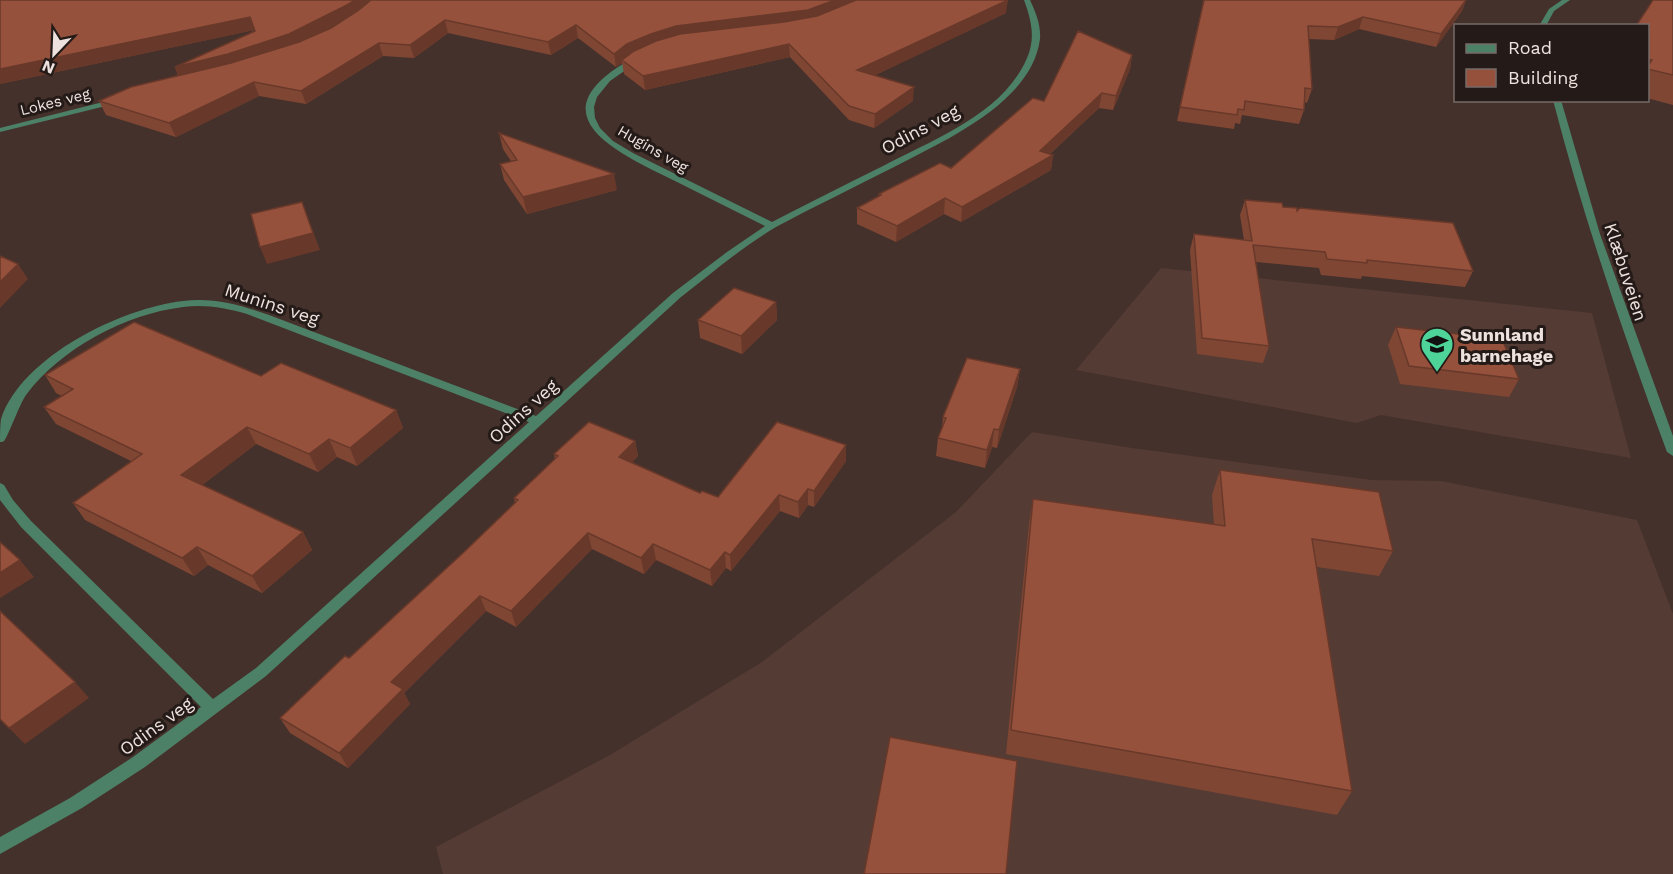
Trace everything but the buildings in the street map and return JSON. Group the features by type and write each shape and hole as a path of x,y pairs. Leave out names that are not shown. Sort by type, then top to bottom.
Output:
{"street":[{"name":"Odins veg","path":"0,846 76,803 140,762 299,639 677,295 730,254 772,226 966,126 993,106 1020,80 1032,53 1036,29 1033,12 1027,0"},
{"path":"1543,24 1551,10 1567,0"},
{"name":"Hugins veg","path":"647,55 618,70 593,96 590,107 596,130 632,156 772,226"},
{"name":"Lokes veg","path":"0,130 123,99"},
{"name":"Klæbuveien","path":"1558,102 1601,249 1630,337 1673,452"},
{"name":"Munins veg","path":"0,438 14,404 26,387 70,349 99,332 151,310 172,305 209,303 259,315 538,421"},
{"path":"0,488 8,503 26,524 212,708"}],"shaded area":[{"path":"1161,268 1592,313 1631,458 1381,415 1357,423 1076,370"},
{"path":"1032,432 1132,448 1372,480 1441,481 1637,520 1673,614 1673,874 443,874 436,847 610,755 762,662 956,512"}],"place":[{"name":"Sunnland barnehage","path":"1437,373"}]}
